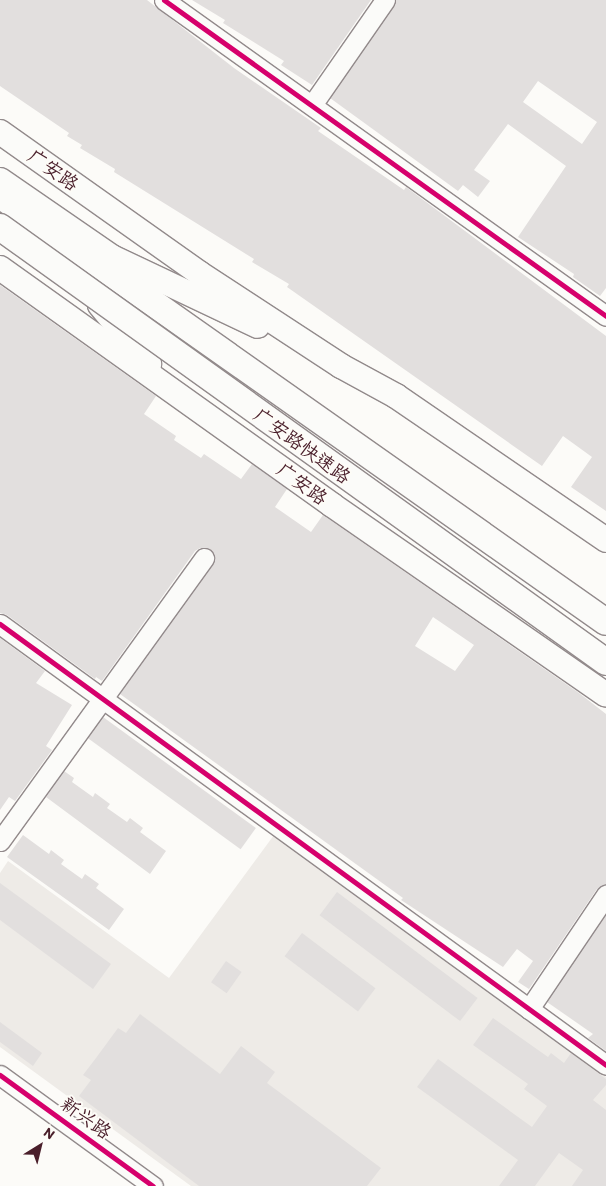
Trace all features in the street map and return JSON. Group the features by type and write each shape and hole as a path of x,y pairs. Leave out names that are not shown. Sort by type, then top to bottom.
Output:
{"highway":[{"name":"广安路快速路","path":"0,195 606,622"},
{"name":"广安路快速路","path":"0,227 606,662"}],"main road":[{"name":"广安路","path":"0,132 199,273 341,366 396,396 606,540"},
{"path":"0,180 112,257 341,366"},
{"path":"0,217 63,261 172,391"},
{"name":"广安路","path":"0,268 340,511 606,695"}],"street":[{"path":"164,0 606,316"},
{"path":"312,105 385,0"},
{"path":"0,841 204,558"},
{"path":"0,624 606,1065"},
{"path":"529,1009 606,895"},
{"name":"新兴路","path":"0,1075 154,1186"}],"shaded area":[{"path":"274,835 606,1077 606,1186 191,1186 0,1047 0,873 8,861 169,978"}],"building":[{"path":"0,0 147,0 234,68 321,128 318,131 404,190 406,187 606,336 606,511 571,487 592,457 563,436 542,466 287,287 289,284 252,262 254,259 114,172 115,169 80,148 82,145 67,136 69,133 0,86"},
{"path":"192,0 371,0 312,85 281,65 284,61 223,23 225,20"},
{"path":"396,0 606,0 606,288 600,296 573,277 574,274 518,237 566,166 508,124 474,170 490,181 478,197 463,185 458,191 330,98 394,6","holes":["538,81 597,122 582,144 523,102"]},
{"path":"0,285 156,396 144,414 176,436 174,440 201,458 204,454 241,479 252,464 287,489 275,507 311,532 323,515 579,693 606,714 606,884 597,889 529,989 518,982 533,961 517,949 503,967 401,900 403,898 120,694 213,565 214,554 210,549 200,548 195,551 102,681 96,677 95,679 7,615 0,613","holes":["433,617 474,645 455,671 415,646"]},
{"path":"0,638 45,671 36,683 72,705 46,746 52,750 15,801 9,797 0,810"},
{"path":"103,717 256,828 241,849 88,738"},
{"path":"64,771 74,778 72,782 93,797 95,793 110,804 107,808 127,822 130,818 143,828 140,832 166,851 150,874 46,797"},
{"path":"23,835 49,854 51,850 64,860 61,864 82,879 85,874 99,884 96,888 124,909 109,930 7,857"},
{"path":"0,883 111,964 93,989 0,920"},
{"path":"337,892 478,998 460,1021 320,915"},
{"path":"606,915 606,1051 588,1038 593,1034 547,1002"},
{"path":"302,933 375,988 358,1012 285,956"},
{"path":"226,961 242,972 227,993 211,982"},
{"path":"140,1014 220,1074 241,1046 275,1072 267,1083 381,1168 367,1186 199,1186 79,1096 91,1080 83,1075 118,1028 126,1033"},
{"path":"493,1018 548,1057 551,1053 564,1063 571,1053 606,1079 606,1085 593,1100 606,1110 606,1186 572,1186 583,1170 559,1153 535,1186 499,1186 518,1160 417,1087 438,1059 532,1127 547,1106 524,1089 528,1084 473,1045"},
{"path":"0,1022 42,1053 33,1066 0,1042"}],"cycle path":[{"path":"164,0 606,316"},
{"path":"0,624 606,1065"},
{"path":"0,1075 153,1186"}]}
